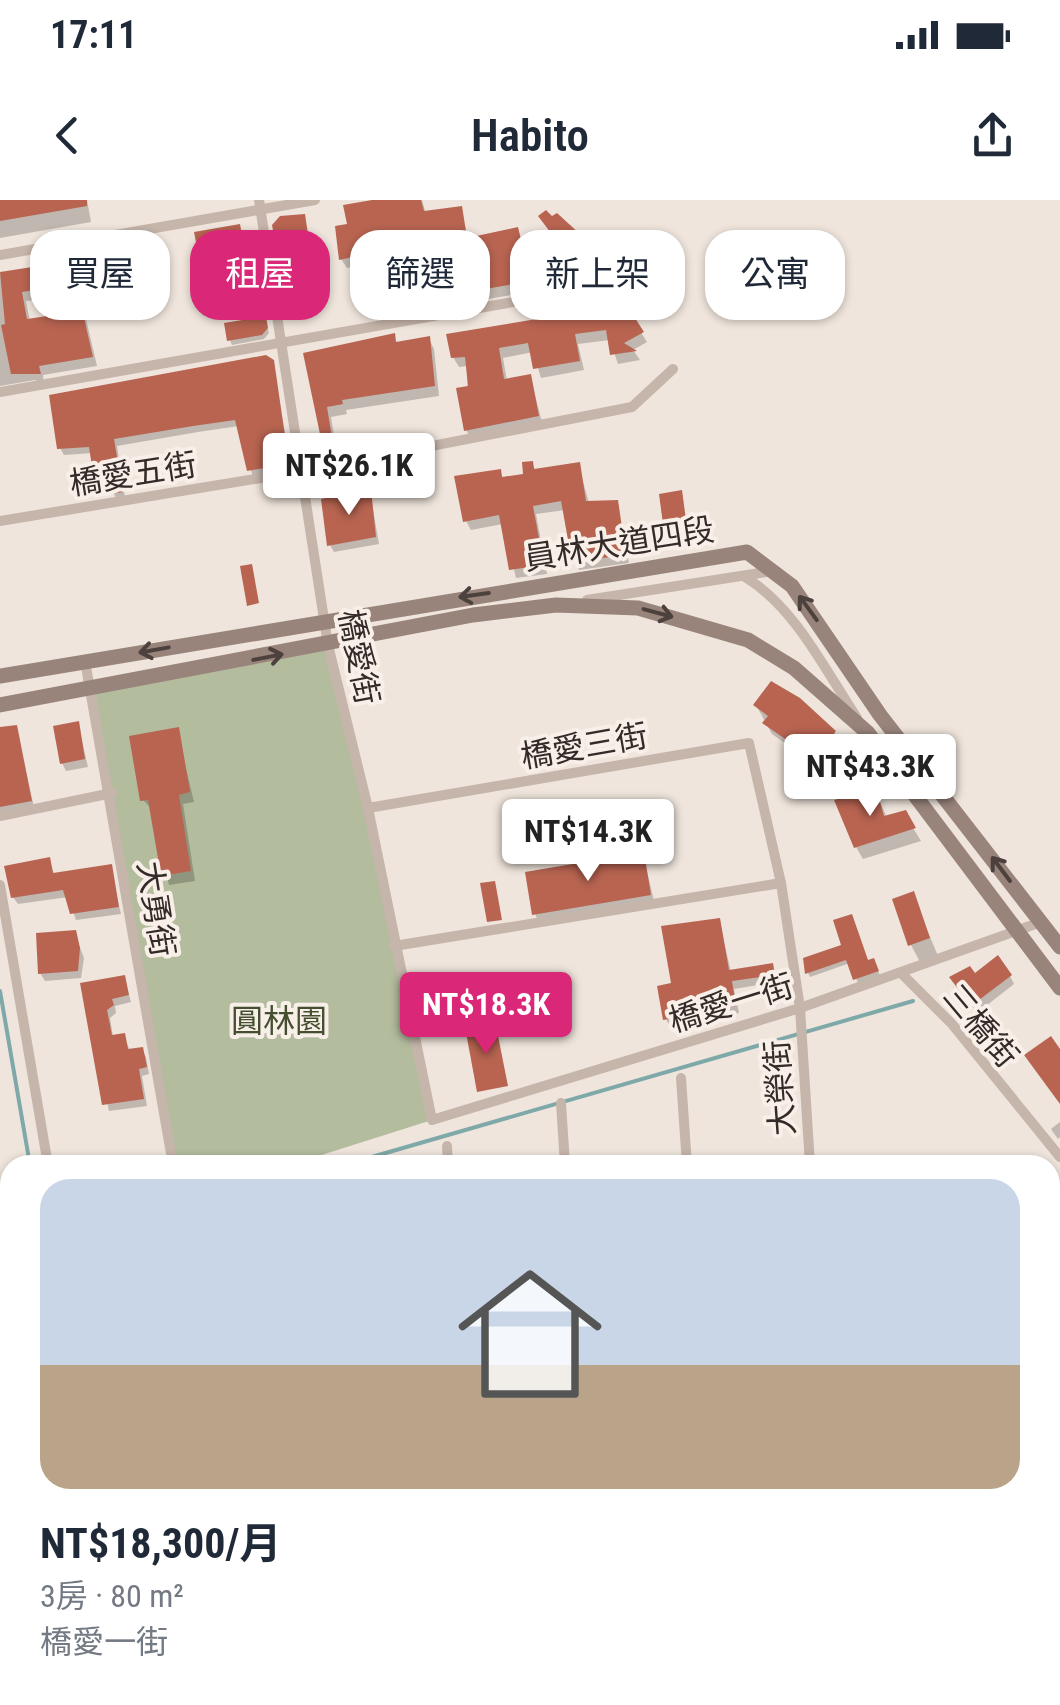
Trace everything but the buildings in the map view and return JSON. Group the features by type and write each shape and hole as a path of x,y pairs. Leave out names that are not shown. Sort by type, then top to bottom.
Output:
{"main road":[{"name":"員林大道四段","path":"0,676 746,552 776,570"},
{"path":"776,570 820,624 880,714 1060,947"},
{"name":"員林大道四段","path":"0,705 474,615 556,605 638,608 748,640 794,668 868,734 1060,988"}],"street":[{"path":"0,255 260,205 315,200"},
{"name":"橋愛街","path":"260,205 328,645 368,808 432,1120"},
{"path":"0,392 510,302"},
{"name":"橋愛五街","path":"0,521 302,471 632,406 672,369"},
{"path":"556,605 776,570"},
{"path":"744,576 765,589 788,616 868,734"},
{"name":"大勇街","path":"85,661 112,793 171,1155"},
{"name":"橋愛三街","path":"368,808 749,743"},
{"name":"大榮街","path":"749,743 781,883 801,1013 809,1155"},
{"path":"0,816 112,793"},
{"path":"394,946 781,883"},
{"path":"0,884 46,1155"},
{"name":"橋愛一街","path":"432,1120 801,1013 1041,922"},
{"name":"三橋街","path":"902,974 952,1024 1058,1155"},
{"path":"681,1078 686,1155"},
{"path":"561,1103 564,1155"},
{"path":"447,1146 447,1155"}],"green space":[{"name":"圓林園","path":"328,645 432,1120 322,1155 171,1155 89,689"}],"waterway":[{"path":"0,991 28,1155"},
{"path":"379,1155 913,1001"}]}
